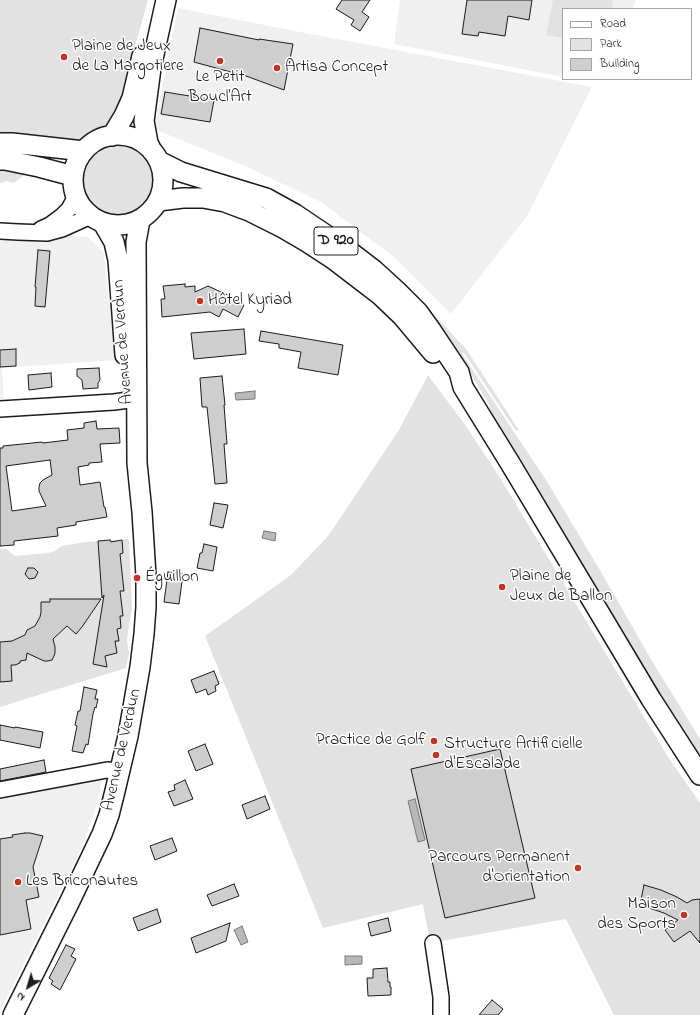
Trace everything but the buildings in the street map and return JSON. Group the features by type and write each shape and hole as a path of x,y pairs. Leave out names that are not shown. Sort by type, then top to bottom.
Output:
{"main road":[{"path":"112,136 124,116 132,98 156,0"},
{"path":"155,155 140,141 126,136 112,136 100,139 89,146 84,151 75,169 74,176 76,196 85,211 97,219 116,225 130,224 140,220 151,212 158,201 163,188 163,174 155,155 147,138 144,121 151,68 166,0"},
{"path":"0,143 84,151"},
{"name":"D 920","path":"155,155 181,172 266,198 295,214 344,247 380,276 418,312 458,372 463,387"},
{"path":"0,160 39,167 74,176"},
{"name":"D 920","path":"158,201 183,198 203,198 225,202 249,211 283,228 333,259 380,295 402,316 463,387 651,699 700,775"},
{"name":"Avenue de Verdun","path":"97,219 114,242 118,260 128,400 132,441 137,464"},
{"name":"Avenue de Verdun","path":"13,1015 70,903 102,834 109,815 120,771 139,674 146,608 146,576 137,464 136,242 140,220"}],"street":[{"path":"34,233 62,216 76,196"},
{"path":"0,231 47,233 97,219"},
{"path":"0,409 128,400"},
{"path":"0,790 107,770 120,771"},
{"path":"433,942 442,997 441,1015"}],"shaded area":[{"path":"400,0 636,0 632,8 562,8 562,77 394,44"},
{"path":"178,8 592,87 527,216 451,314 394,257 321,202 245,166 154,129"},
{"path":"0,230 88,237 104,253 117,360 2,368 4,400 3,414 0,415"},
{"path":"255,391 255,399 236,400 235,393"},
{"path":"264,531 276,533 275,541 262,538"},
{"path":"103,777 96,808 79,854 0,1011 0,797"},
{"path":"415,799 425,840 418,842 408,801"},
{"path":"242,926 248,942 241,945 234,930"},
{"path":"345,956 362,956 362,964 345,965"}],"green space":[{"name":"Plaine de Jeux de La Margotiere","path":"0,0 148,0 116,114 109,125 82,140 73,142 53,140 37,135 0,133"},
{"path":"553,0 613,0 612,8 562,8 562,38 546,35"},
{"path":"117,145 131,148 143,155 150,167 153,181 150,195 143,207 131,214 117,217 103,214 91,207 84,195 81,181 84,167 91,155 103,148"},
{"path":"0,169 25,172 24,175 14,183 7,181 0,183"},
{"path":"435,319 439,320 466,349 519,430 516,431 464,353 461,352 546,480 652,661 700,739 700,756 679,726 642,667 581,561 564,537 500,433 487,401 449,338 440,332"},
{"path":"428,375 466,426 502,481 668,757 700,803 700,1015 614,1015 566,919 430,943 423,904 323,928 205,636 291,575 328,536 399,430"},
{"path":"129,539 132,608 127,640 129,653 126,668 0,707 0,549 6,549 15,556 48,553 55,551 61,546 86,542"}],"place":[{"name":"Plaine de Jeux de La Margotiere","path":"64,57"},
{"name":"Le Petit Boucl’Art","path":"220,61"},
{"name":"Artisa Concept","path":"277,68"},
{"name":"Hôtel Kyriad","path":"200,301"},
{"name":"Éguillon","path":"137,578"},
{"name":"Plaine de Jeux de Ballon","path":"502,587"},
{"name":"Practice de Golf","path":"434,741"},
{"name":"Structure Artificielle d'Escalade","path":"436,755"},
{"name":"Parcours Permanent d'Orientation","path":"578,868"},
{"name":"Les Briconautes","path":"18,882"},
{"name":"Maison des Sports","path":"684,915"}]}
